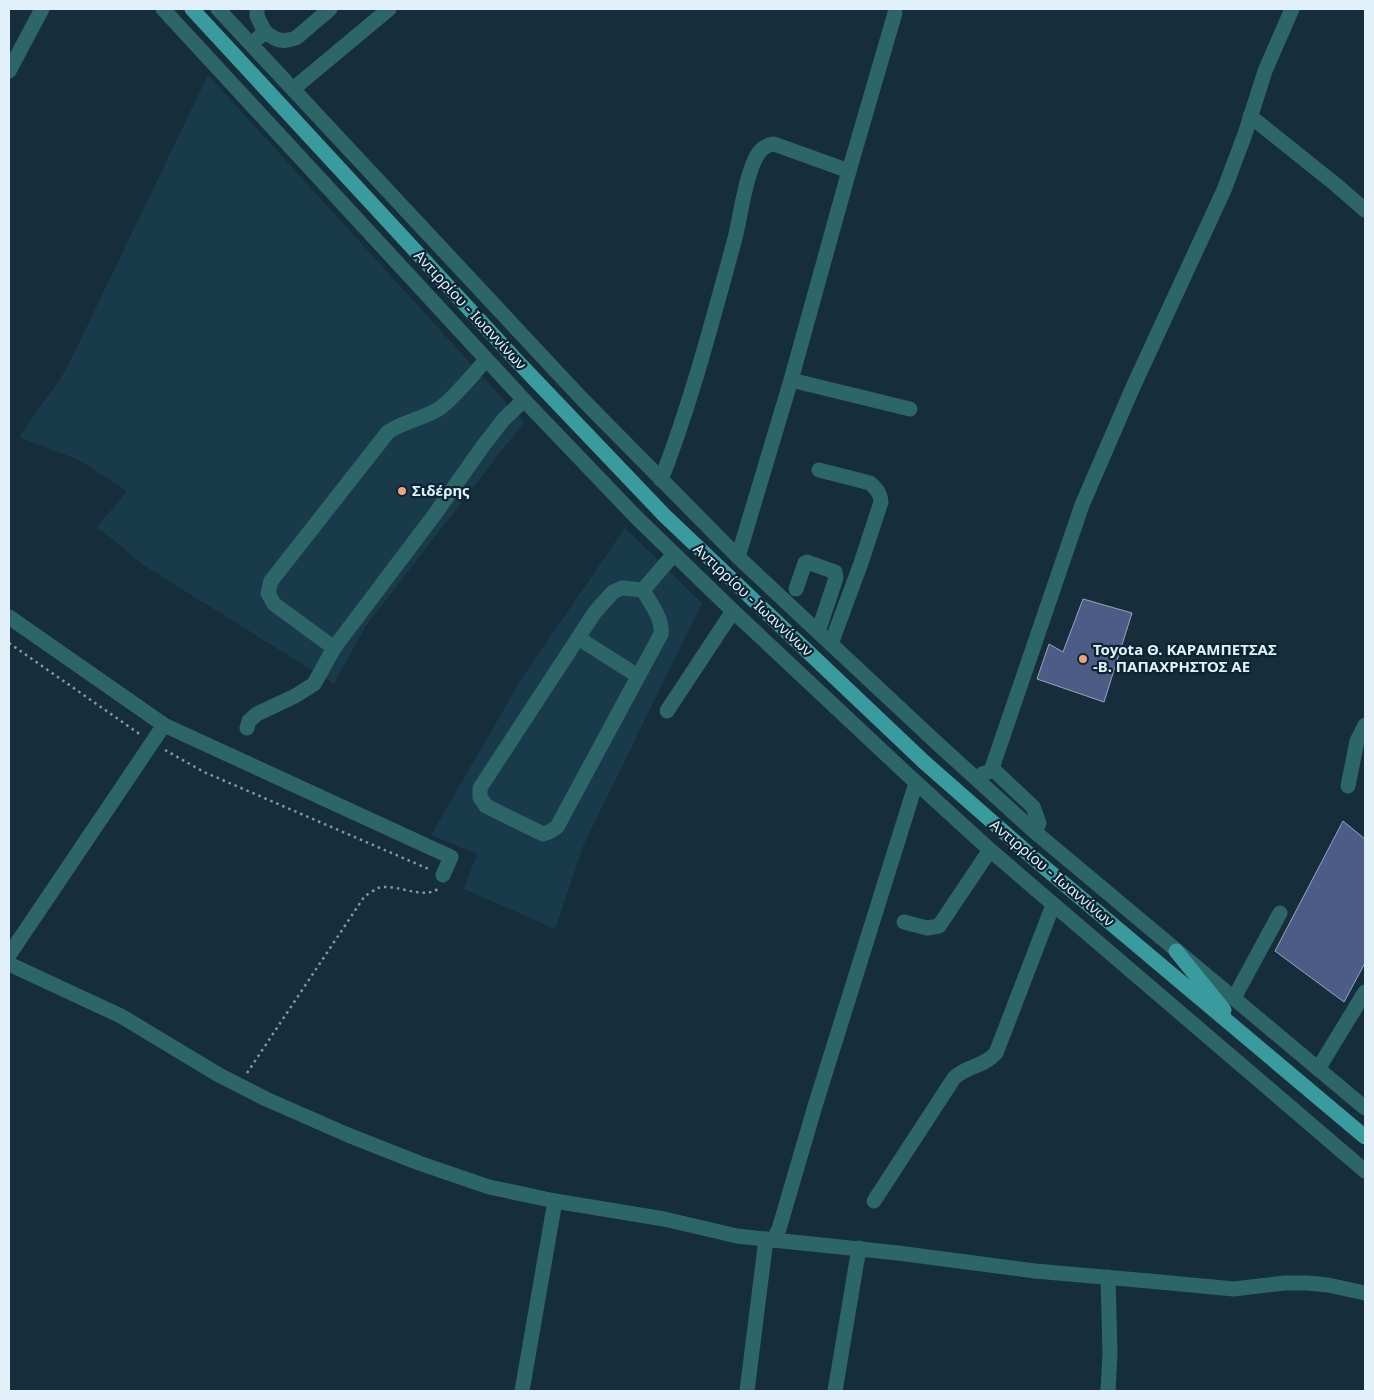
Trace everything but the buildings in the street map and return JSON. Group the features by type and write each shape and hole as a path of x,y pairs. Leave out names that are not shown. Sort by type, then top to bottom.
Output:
{"main road":[{"name":"Αντιρρίου - Ιωαννίνων","path":"192,9 519,363 672,523 970,803 1365,1137"},
{"path":"1176,950 1246,1037"}],"street":[{"path":"9,71 42,9"},
{"path":"163,9 486,360 618,499 674,554 916,783 990,850 1365,1171"},
{"path":"218,9 503,316 738,557 1035,832 1365,1108"},
{"path":"257,9 257,16 265,32 283,42 296,38 330,9"},
{"path":"293,89 389,9"},
{"path":"990,770 1082,506 1133,387 1224,190 1265,71 1292,9"},
{"path":"738,557 791,380 895,13"},
{"path":"251,44 265,32"},
{"path":"1250,116 1365,208"},
{"path":"661,480 677,438 735,240 752,166 758,154 768,144 774,144 849,171"},
{"path":"334,648 274,604 268,593 271,581 388,432 405,422 442,407 486,360"},
{"path":"791,380 910,409"},
{"path":"247,728 249,721 257,714 314,684 334,648 436,514 504,419 524,400"},
{"path":"819,470 870,483 877,489 881,502 830,644"},
{"path":"643,590 674,554"},
{"path":"796,589 807,562 834,572 836,578 818,632"},
{"path":"622,588 643,590 662,626 661,634 557,827 543,834 486,806 480,797 480,788 595,612 613,592 622,588"},
{"path":"667,711 733,611"},
{"path":"9,618 164,725 451,858 443,875"},
{"path":"578,638 638,676"},
{"path":"9,955 164,725"},
{"path":"1348,786 1357,741 1365,725"},
{"path":"976,779 984,772 990,770 996,772 1033,807 1040,823 1035,832"},
{"path":"747,1391 770,1240 779,1229 814,1106 916,783"},
{"path":"904,922 927,928 939,926 990,850"},
{"path":"874,1201 954,1078 964,1070 989,1061 996,1053 1053,905"},
{"path":"1234,998 1280,913"},
{"path":"9,964 121,1016 266,1099 338,1131 419,1163 489,1187 555,1201 664,1219 730,1234 770,1240 859,1248 1026,1270 1234,1289 1285,1283 1307,1283 1328,1285 1365,1293"},
{"path":"1318,1069 1365,992"},
{"path":"522,1391 555,1201"},
{"path":"835,1391 859,1248"},
{"path":"1108,1277 1110,1354 1108,1391"}],"path":[{"path":"9,643 152,742 204,772 443,875 438,890 426,893 378,888 364,897 239,1085"}],"shaded area":[{"path":"208,75 524,422 365,627 334,684 145,566 97,527 127,491 79,460 19,437 66,370"},
{"path":"625,528 702,603 584,844 555,929 464,889 477,854 431,835 522,678"}],"place":[{"name":"Σιδέρης","path":"402,491"},
{"name":"Toyota Θ. ΚΑΡΑΜΠΕΤΣΑΣ -Β. ΠΑΠΑΧΡΗΣΤΟΣ ΑΕ","path":"1083,659"}]}
